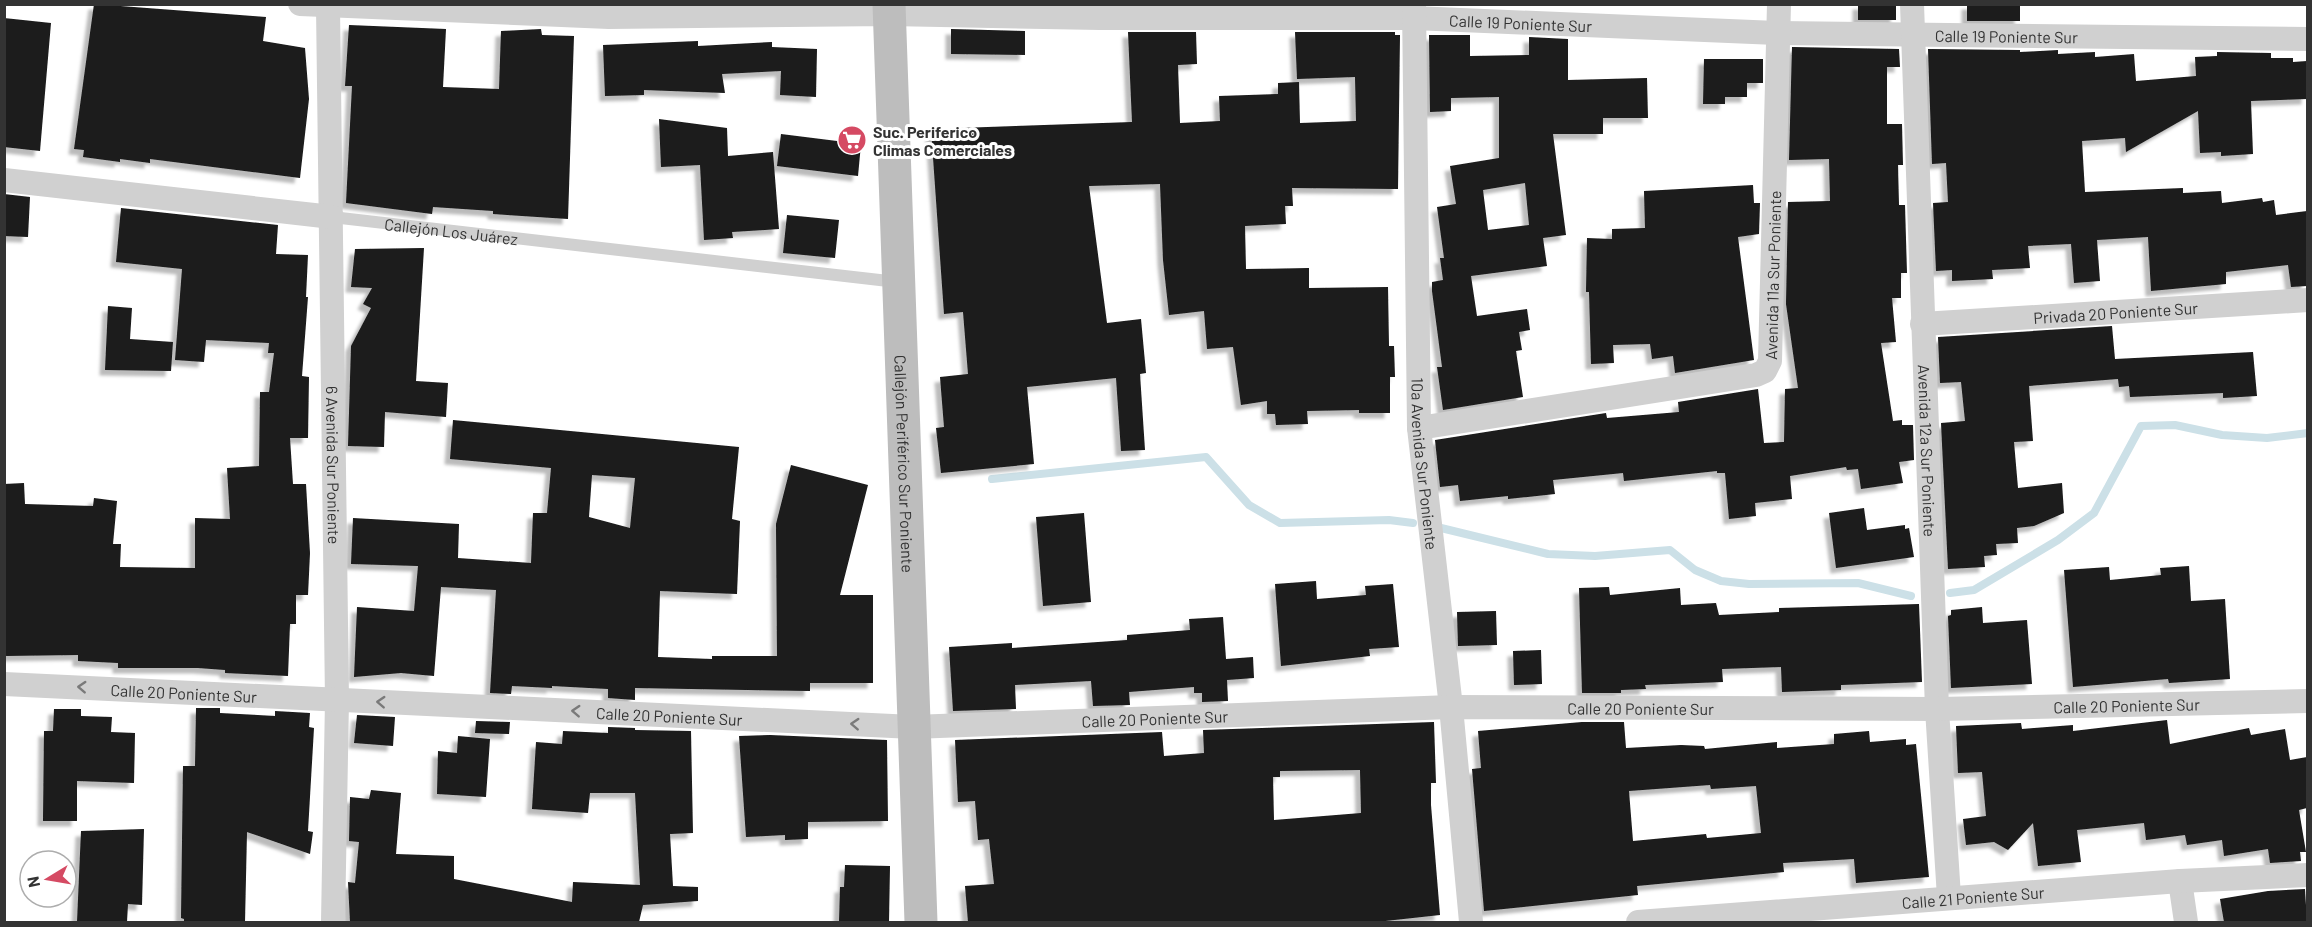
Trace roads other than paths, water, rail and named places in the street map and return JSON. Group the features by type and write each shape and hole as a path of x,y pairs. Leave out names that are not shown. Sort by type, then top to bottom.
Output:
{"main road":[{"name":"Callejón Periférico Sur Poniente","path":"889,9 921,922"}],"street":[{"name":"Calle 19 Poniente Sur","path":"300,4 328,7 609,17 889,9 1112,18 1414,11 1777,33 2307,39"},
{"name":"Avenida 11a Sur Poniente","path":"1419,428 1756,375 1765,371 1770,361 1779,4"},
{"name":"Avenida 12a Sur Poniente","path":"1912,4 1936,709 1949,897"},
{"name":"6 Avenida Sur Poniente","path":"328,7 337,700 333,922"},
{"name":"10a Avenida Sur Poniente","path":"1414,11 1419,428 1451,707 1471,922"},
{"name":"Callejón Los Juárez","path":"4,180 332,217"},
{"name":"Privada 20 Poniente Sur","path":"1922,324 2307,300"},
{"name":"Calle 20 Poniente Sur","path":"4,684 913,727 1451,707 1936,709 2307,701"},
{"name":"Calle 21 Poniente Sur","path":"1638,922 2180,880 2307,875"},
{"path":"2180,880 2186,922"}],"lane":[{"name":"Callejón Los Juárez","path":"332,217 898,282"}],"waterway":[{"path":"1950,593 1974,590 2058,540 2094,513 2141,426 2175,425 2222,435 2267,438 2308,433"},
{"path":"992,479 1206,457 1249,505 1280,523 1389,520 1413,523"},
{"path":"1441,528 1548,554 1595,556 1670,550 1695,570 1721,581 1749,584 1858,583 1911,596"}],"place":[{"name":"Suc. Periferico Climas Comerciales","path":"852,140"}]}
